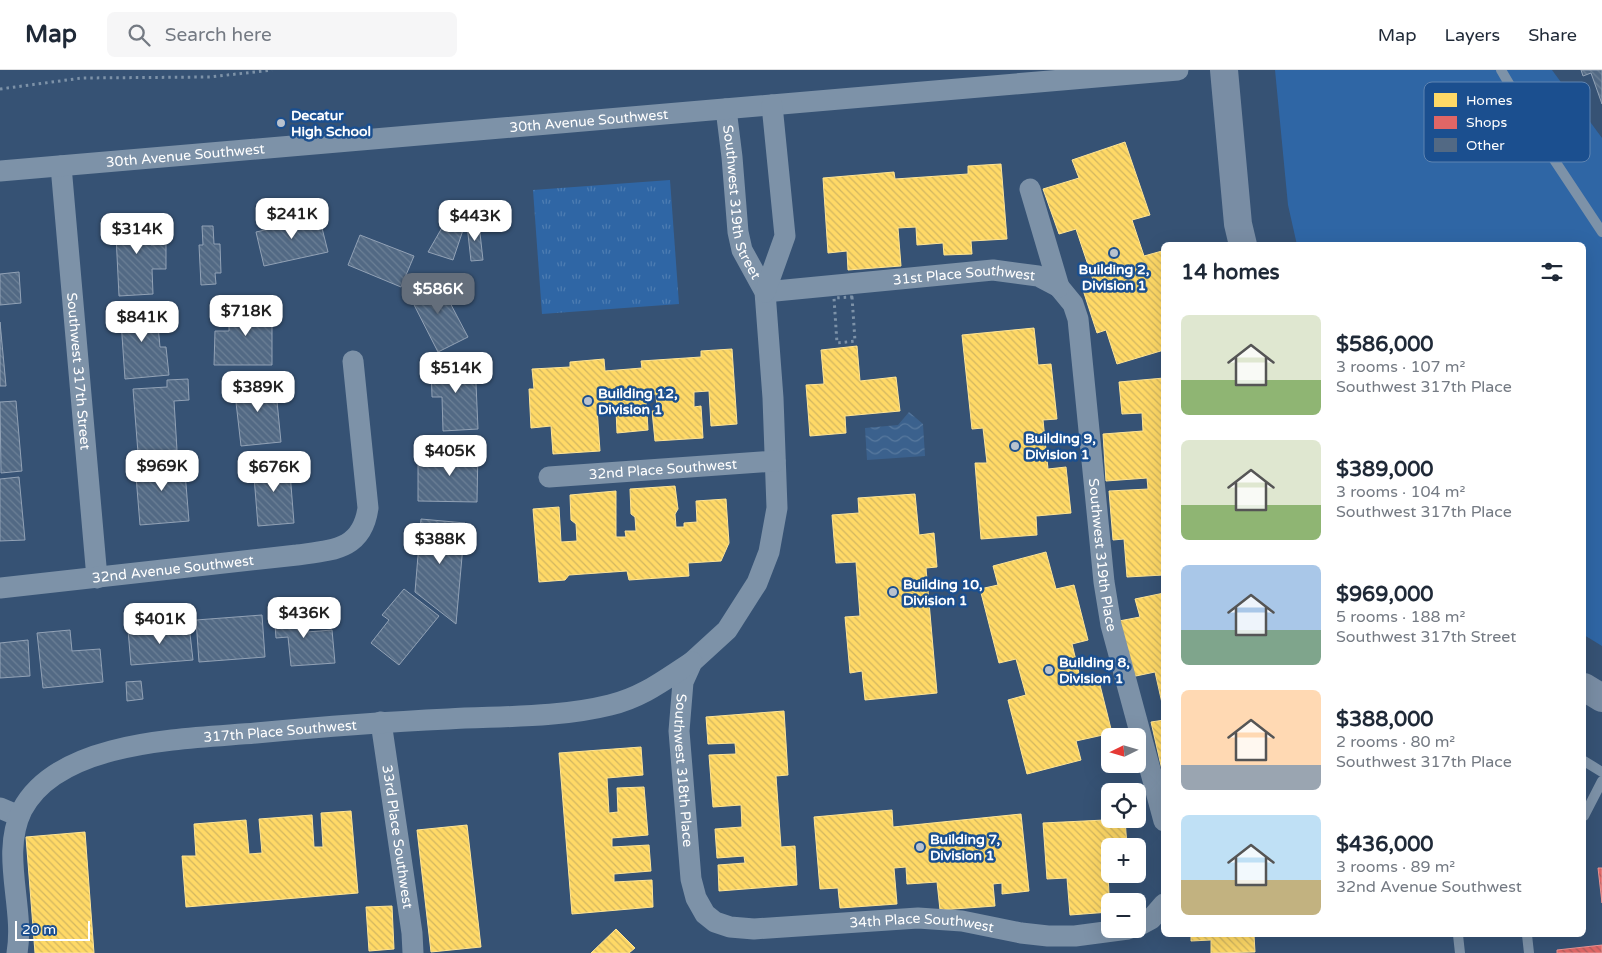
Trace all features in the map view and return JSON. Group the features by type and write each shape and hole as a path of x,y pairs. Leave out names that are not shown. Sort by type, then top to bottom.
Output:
{"main road":[{"path":"1224,70 1238,224 1242,242"},
{"path":"1586,688 1602,698"}],"street":[{"name":"30th Avenue Southwest","path":"0,171 1178,70"},
{"name":"Southwest 319th Street","path":"772,105 785,236 765,292 773,398"},
{"name":"Southwest 319th Street","path":"726,109 738,232 742,250 765,292"},
{"name":"Southwest 317th Street","path":"61,166 97,578"},
{"name":"31st Place Southwest","path":"1030,189 1059,287"},
{"name":"31st Place Southwest","path":"765,292 979,270 1005,270 1028,274 1045,279 1059,287"},
{"name":"Southwest 319th Place","path":"1059,287 1073,304 1078,319 1097,536 1112,625 1161,810"},
{"name":"32nd Avenue Southwest","path":"0,588 298,554 346,546 356,539 363,529 368,508 354,361"},
{"name":"Southwest 318th Place","path":"715,922 701,909 692,886 680,751 680,703 683,682 692,662 727,630 757,583 769,552 777,508 773,398"},
{"name":"32nd Place Southwest","path":"549,477 776,461"},
{"name":"317th Place Southwest","path":"17,953 19,930 12,855 14,830 10,812 31,797 52,777 77,763 120,749 170,740 381,722 527,715 601,707 639,696 692,662"},
{"name":"33rd Place Southwest","path":"381,722 412,933 413,953"},
{"path":"1146,920 1157,913 1161,908"},
{"name":"34th Place Southwest","path":"715,922 730,927 762,930 886,919 950,919 1020,933 1062,936 1101,933"}],"lane":[{"path":"1501,70 1507,82"},
{"path":"1556,162 1602,232"},
{"path":"1586,762 1602,772"},
{"path":"1586,812 1601,784"},
{"path":"1458,937 1460,953"},
{"path":"1527,937 1529,953"}],"path":[{"path":"0,88 82,78 210,77 272,70"},
{"path":"852,297 855,341 837,343 834,298 852,297"}],"green space":[{"path":"1275,70 1552,70 1561,82 1424,82 1424,162 1590,162 1590,122 1602,138 1602,646 1586,636 1586,242 1296,242 1288,205"},
{"path":"670,180 679,304 542,314 533,190"}],"water":[{"path":"909,412 923,424 925,456 867,460 865,428 898,425"}],"building: Homes":[{"name":"Building 2, Division 1","path":"1125,142 1150,215 1132,220 1144,256 1161,251 1161,351 1117,364 1106,330 1097,333 1082,287 1094,283 1076,229 1059,234 1043,189 1079,178 1072,160"},
{"path":"1001,164 1007,239 971,241 972,254 944,255 943,243 917,245 916,227 898,228 901,266 848,270 847,251 828,253 823,178 894,172 895,179 968,174 968,166"},
{"name":"Building 9, Division 1","path":"1034,328 1038,365 1051,364 1057,419 1043,420 1048,469 1066,467 1071,513 1036,516 1037,535 981,539 975,463 987,463 983,428 972,429 962,335"},
{"path":"857,346 860,381 896,377 900,411 845,416 846,433 810,436 806,385 824,384 821,350"},
{"name":"Building 12, Division 1","path":"732,349 737,424 711,426 709,391 694,392 694,407 701,406 703,438 655,441 652,411 657,411 656,394 646,395 648,430 617,433 616,410 603,411 603,407 597,408 600,451 553,454 551,426 531,428 529,389 534,389 532,369 570,367 570,362 604,359 605,371 642,368 641,361 701,357 701,351"},
{"path":"1161,378 1161,575 1127,577 1124,539 1113,540 1109,491 1148,489 1147,478 1106,481 1103,434 1143,431 1142,413 1122,414 1119,382"},
{"path":"675,486 678,509 675,514 676,527 684,527 684,523 697,522 696,501 726,499 729,543 721,561 688,563 689,576 629,580 627,571 569,575 565,580 539,582 533,509 559,507 561,542 577,541 576,524 571,520 570,495 616,491 616,537 626,537 625,531 636,531 635,517 631,514 630,489"},
{"name":"Building 10, Division 1","path":"915,494 919,535 934,533 937,567 926,568 937,693 865,700 862,671 850,673 845,617 860,616 856,562 836,563 832,515 859,513 858,498"},
{"name":"Building 8, Division 1","path":"1046,552 1056,589 1074,585 1088,640 1072,644 1081,681 1098,677 1111,728 1101,728 1101,735 1076,741 1081,760 1027,774 1008,700 1026,695 1016,659 999,663 980,589 998,585 993,566"},
{"path":"1161,594 1161,699 1155,672 1131,677 1119,621 1140,617 1135,599"},
{"path":"784,711 788,775 776,776 781,847 795,846 797,885 719,891 718,865 745,863 744,856 717,858 715,829 742,827 741,805 713,807 709,755 736,754 735,743 708,744 706,717"},
{"path":"1161,720 1161,766 1151,722"},
{"path":"641,747 643,775 607,778 609,813 618,812 617,788 644,787 648,835 612,838 612,847 649,845 651,871 614,874 614,882 652,880 653,907 572,914 559,753"},
{"name":"Building 7, Division 1","path":"892,810 893,827 1021,814 1029,891 1002,894 1002,883 993,884 995,906 940,910 937,882 907,884 906,867 894,868 897,904 840,908 838,888 820,889 814,817"},
{"path":"351,811 358,893 186,907 182,856 196,856 194,824 246,820 249,854 262,853 259,819 312,815 314,847 323,847 321,813"},
{"path":"1101,820 1101,828 1126,828 1126,838 1101,838 1101,883 1108,883 1109,893 1101,893 1101,913 1070,915 1067,878 1047,879 1043,823"},
{"path":"467,825 481,947 431,952 417,830"},
{"path":"85,832 94,953 35,953 26,837"},
{"path":"392,906 394,949 369,951 366,907"},
{"path":"616,929 635,948 629,953 591,953"},
{"path":"1191,937 1254,937 1255,952 1211,953 1211,940 1191,941"}],"building: Shops":[{"path":"1598,868 1602,868 1602,903"},
{"path":"1602,945 1602,953 1557,953 1557,950"}],"building: Other":[{"path":"1581,70 1602,70 1602,104 1591,73 1583,76"},
{"path":"302,211 304,219 319,216 328,252 264,266 256,232 291,224 289,214"},
{"path":"151,214 151,245 166,244 166,269 152,269 153,294 119,296 115,215"},
{"path":"447,219 465,224 453,260 428,252"},
{"path":"479,224 483,260 471,261 467,225"},
{"path":"202,226 213,226 214,244 220,244 221,273 215,273 216,284 201,285 199,245 203,245"},
{"path":"360,235 414,256 401,287 348,265"},
{"path":"19,272 21,303 0,305 0,274"},
{"path":"437,278 468,337 438,352 408,293"},
{"path":"156,304 160,347 166,347 169,375 125,379 120,307"},
{"path":"229,304 272,304 272,365 214,365 215,331 229,331"},
{"path":"0,322 6,386 0,386"},
{"path":"475,361 478,429 443,431 442,397 432,397 431,363"},
{"path":"188,379 189,400 174,401 177,450 138,453 133,389 167,387 167,380"},
{"path":"275,381 281,442 241,446 234,385"},
{"path":"16,401 22,471 1,473 0,402"},
{"path":"438,447 478,448 477,502 418,501 418,465 438,465"},
{"path":"184,460 189,521 140,525 135,464"},
{"path":"289,460 294,523 258,526 253,464"},
{"path":"19,477 25,540 0,541 0,479"},
{"path":"421,519 465,523 456,624 415,592"},
{"path":"404,589 439,616 399,665 371,643 389,620 382,615"},
{"path":"305,609 307,632 332,630 335,663 291,666 288,637 276,638 274,611"},
{"path":"262,615 265,657 199,662 196,620"},
{"path":"189,625 193,660 131,665 128,630"},
{"path":"70,630 72,651 100,649 103,682 43,688 37,633"},
{"path":"28,640 30,676 0,678 0,643"},
{"path":"141,681 143,699 127,701 126,682"}],"place":[{"name":"Decatur High School","path":"281,123"},
{"name":"Building 2, Division 1","path":"1114,253"},
{"name":"Building 12, Division 1","path":"588,401"},
{"name":"Building 9, Division 1","path":"1015,446"},
{"name":"Building 10, Division 1","path":"893,592"},
{"name":"Building 8, Division 1","path":"1049,670"},
{"name":"Building 7, Division 1","path":"920,847"}]}
